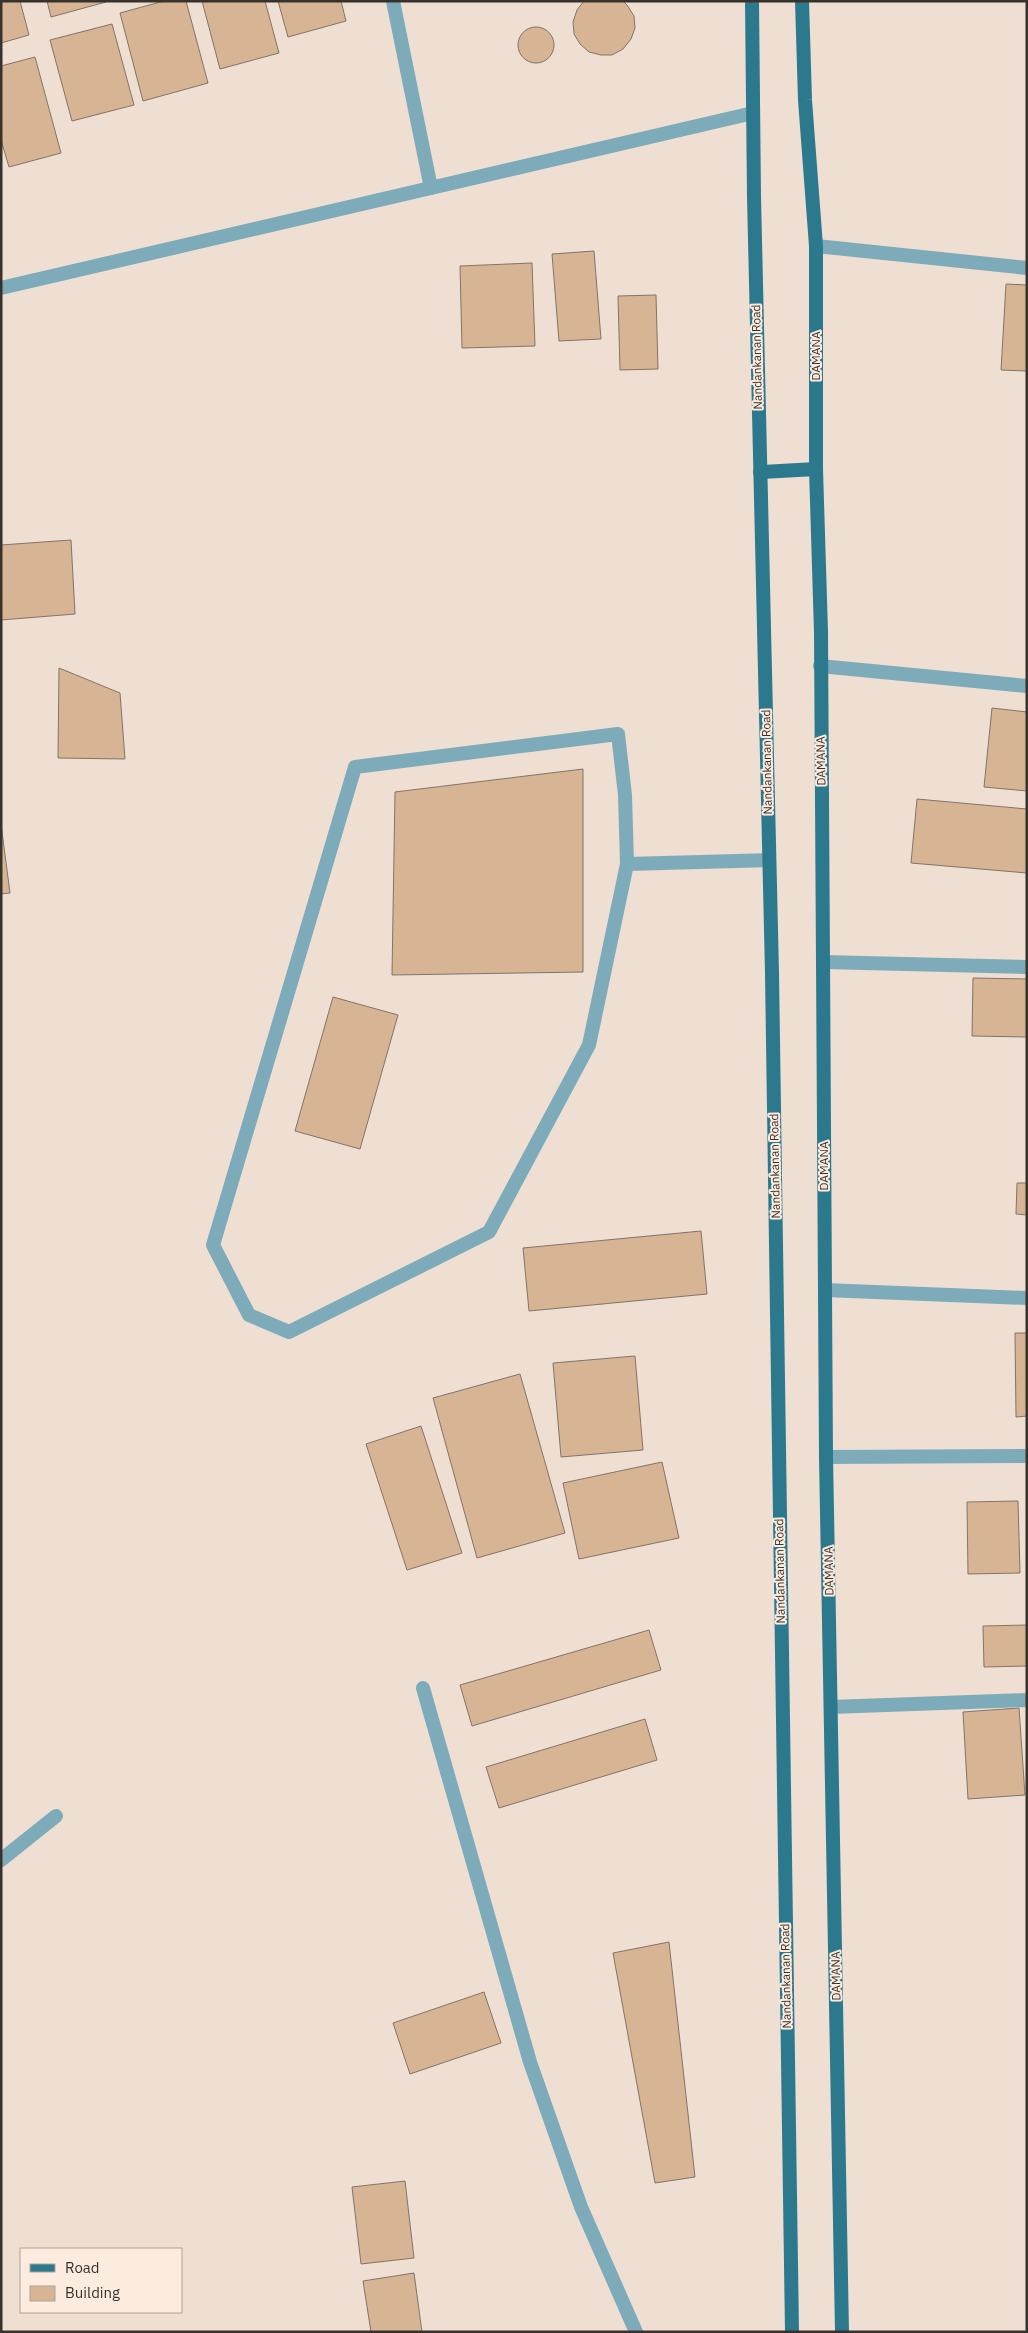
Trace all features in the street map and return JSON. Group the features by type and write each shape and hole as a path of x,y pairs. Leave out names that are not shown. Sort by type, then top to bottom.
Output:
{"main road":[{"name":"Nandankanan Road","path":"752,1 769,860 792,2332"},
{"name":"DAMANA","path":"802,1 805,100 816,246 816,469 823,962 826,1457 842,2332"},
{"path":"760,472 816,469"}],"street":[{"path":"393,1 431,188"},
{"path":"1,288 753,113"},
{"path":"816,246 1027,268"},
{"path":"820,666 1027,686"},
{"path":"618,734 624,795 627,864 589,1045 489,1232 289,1332 249,1315 213,1245 355,766 618,734"},
{"path":"627,864 769,860"},
{"path":"823,962 1027,967"},
{"path":"825,1290 1027,1298"},
{"path":"826,1457 1027,1456"},
{"path":"423,1688 530,2062 581,2207 636,2332"},
{"path":"832,1707 1027,1700"},
{"path":"1,1860 56,1816"}],"building":[{"path":"1,1 20,1 29,35 1,43"},
{"path":"47,1 106,1 106,2 51,17"},
{"path":"164,1 186,1 208,83 143,101 120,13"},
{"path":"202,1 265,1 279,53 220,69"},
{"path":"278,1 341,1 346,21 288,37"},
{"path":"584,1 623,1 627,5 634,16 635,28 631,39 623,49 612,55 601,55 589,52 580,44 574,34 573,22 577,10"},
{"path":"112,24 134,105 72,121 50,40"},
{"path":"536,27 548,33 554,45 548,57 536,63 524,57 518,45 524,33"},
{"path":"35,57 61,153 9,167 1,140 1,66"},
{"path":"594,251 601,339 559,341 552,254"},
{"path":"532,263 535,346 462,348 460,266"},
{"path":"1006,284 1027,285 1027,371 1001,370"},
{"path":"656,295 658,369 620,370 618,296"},
{"path":"71,540 75,614 1,620 1,545"},
{"path":"59,668 120,693 125,759 58,758"},
{"path":"992,708 1027,712 1027,791 984,787"},
{"path":"583,769 583,972 392,975 395,792"},
{"path":"917,799 1027,809 1027,873 911,863"},
{"path":"1,824 10,893 1,894"},
{"path":"973,978 1027,979 1027,1037 972,1036"},
{"path":"333,997 398,1015 360,1149 295,1131"},
{"path":"1017,1183 1027,1183 1027,1215 1016,1214"},
{"path":"701,1231 707,1294 529,1311 523,1248"},
{"path":"1015,1333 1027,1333 1027,1416 1016,1417"},
{"path":"635,1356 643,1450 561,1457 553,1363"},
{"path":"520,1374 565,1533 477,1558 433,1398"},
{"path":"421,1426 462,1553 407,1570 366,1444"},
{"path":"662,1462 679,1538 579,1559 563,1483"},
{"path":"1018,1501 1020,1573 968,1574 967,1502"},
{"path":"1027,1625 1027,1666 984,1667 983,1626"},
{"path":"649,1630 661,1670 472,1726 460,1685"},
{"path":"1019,1708 1025,1795 968,1799 963,1712"},
{"path":"645,1719 657,1760 499,1808 486,1767"},
{"path":"669,1942 695,2177 655,2183 613,1953"},
{"path":"484,1992 501,2043 410,2074 393,2023"},
{"path":"405,2181 414,2258 361,2264 352,2187"},
{"path":"414,2273 422,2332 371,2332 363,2281"}]}
